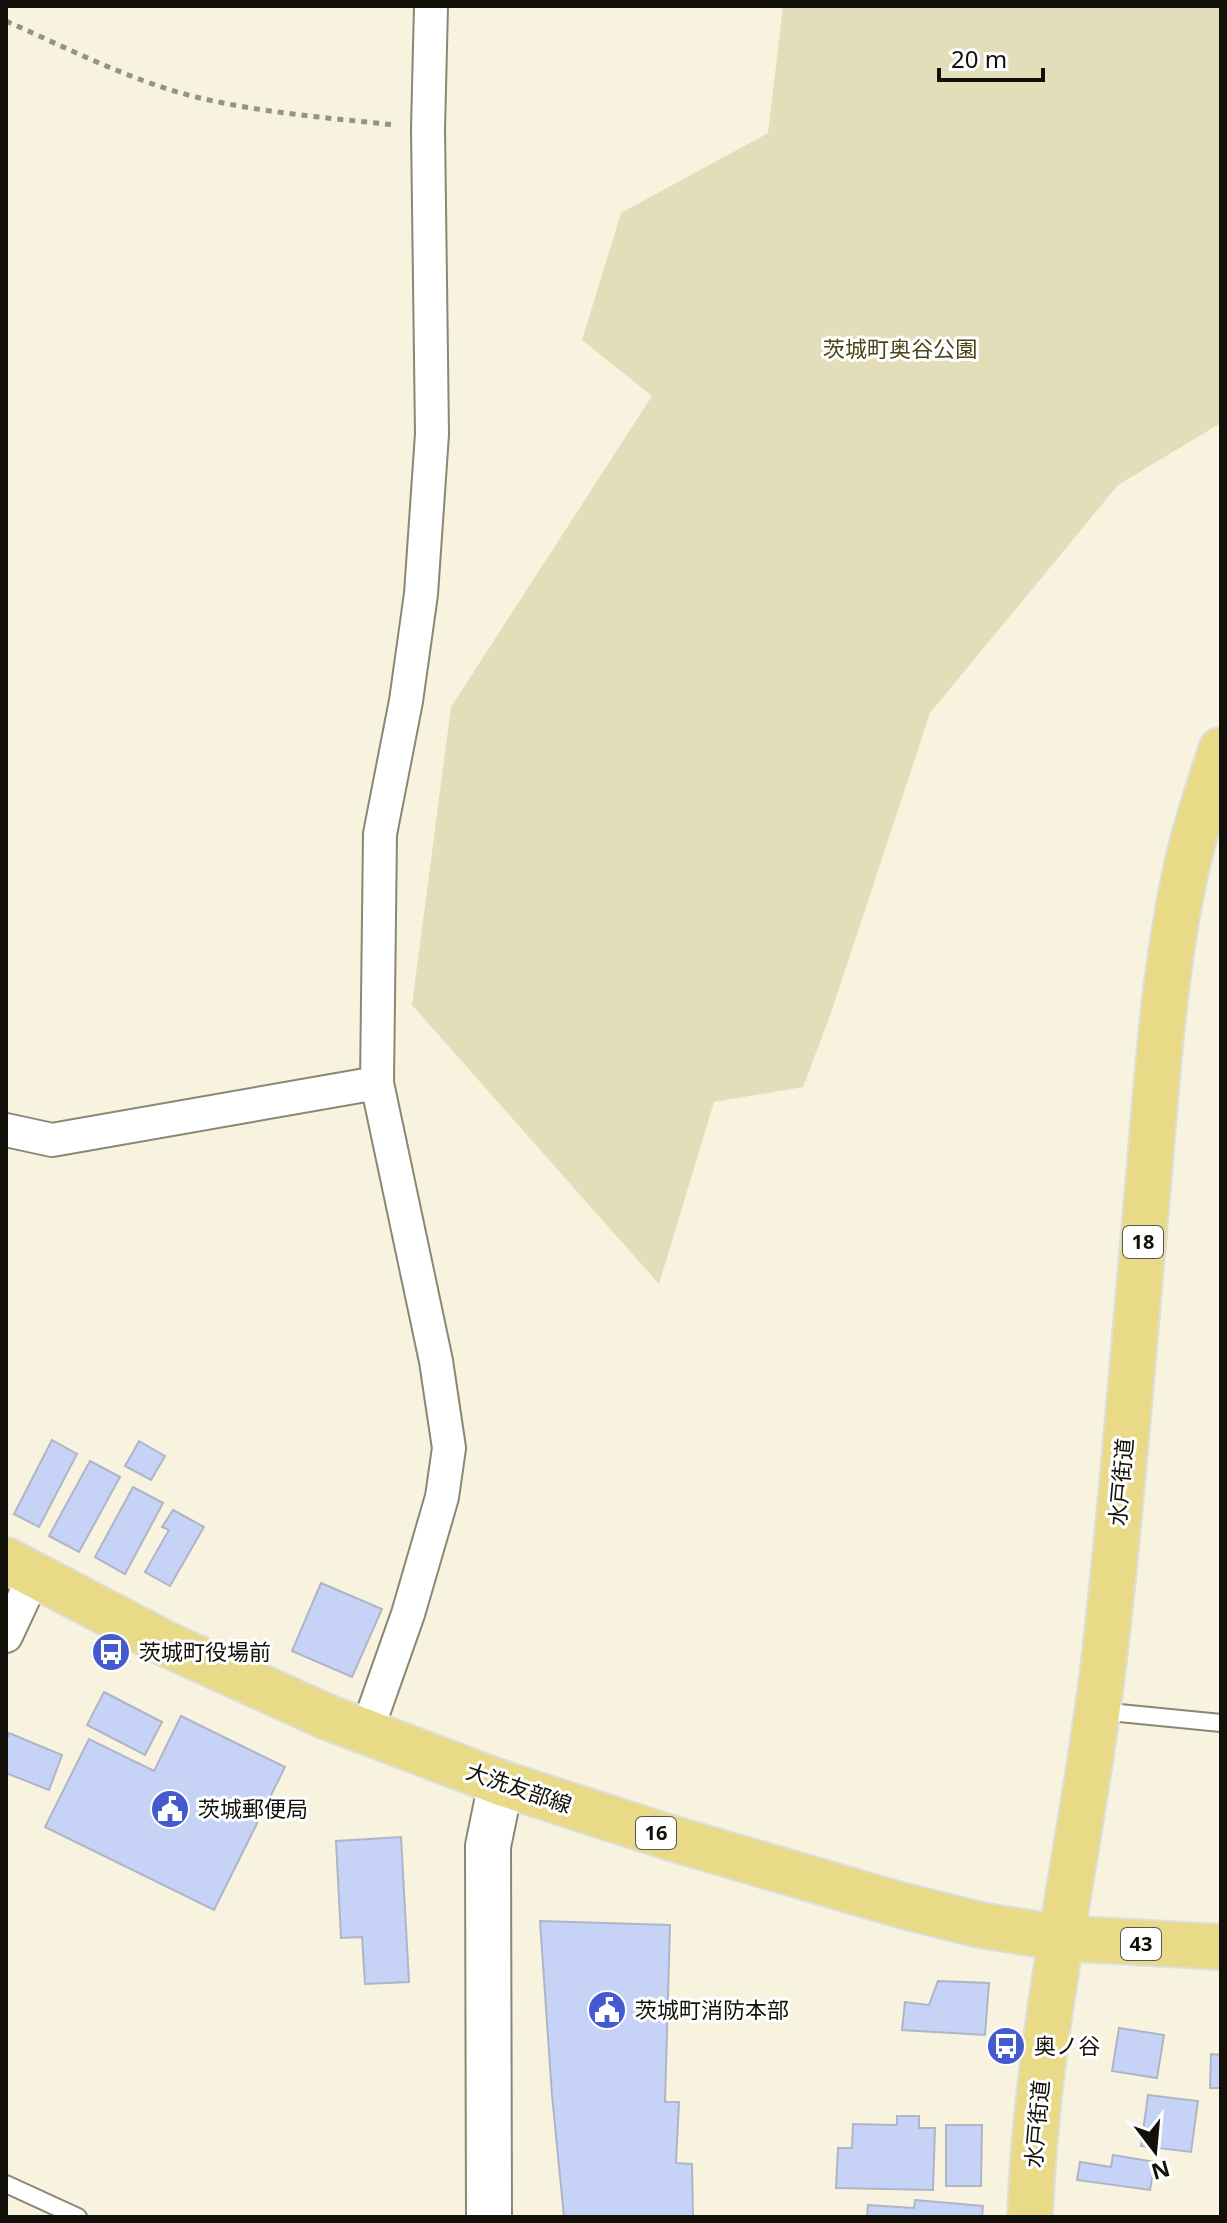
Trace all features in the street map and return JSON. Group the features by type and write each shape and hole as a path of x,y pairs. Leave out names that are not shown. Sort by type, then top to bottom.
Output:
{"main road":[{"name":"水戸街道","path":"1030,2217 1038,2102 1098,1711 1171,954 1184,877 1201,810 1221,750"},
{"name":"大洗友部線","path":"20,1568 166,1644 366,1733 501,1783 671,1838 900,1905 980,1925 1061,1938"},
{"name":"43","path":"1061,1938 1221,1947"}],"street":[{"path":"366,1733 408,1614 442,1497 449,1448 436,1361 377,1083 380,834 406,701 419,609 431,450 428,129 431,6"},
{"path":"6,1130 52,1140 377,1083"},
{"path":"6,1636 20,1568"},
{"path":"489,2217 488,1846 501,1783"}],"lane":[{"path":"1098,1711 1221,1723"},
{"path":"6,2184 78,2217"}],"path":[{"path":"6,21 132,77 199,98 428,129"}],"green space":[{"name":"茨城町奥谷公園","path":"783,6 1221,6 1221,423 1118,485 930,713 830,1016 803,1087 714,1102 659,1284 412,1005 451,707 652,396 582,340 621,213 768,133"}],"building":[{"path":"52,1440 77,1454 39,1527 14,1514"},
{"path":"139,1441 165,1456 151,1480 125,1466"},
{"path":"90,1461 120,1477 79,1552 49,1536"},
{"path":"133,1487 163,1503 125,1574 95,1557"},
{"path":"173,1510 204,1527 170,1586 145,1572 169,1530 162,1527"},
{"path":"321,1583 382,1609 352,1677 292,1651"},
{"path":"104,1692 162,1722 145,1755 87,1725"},
{"path":"181,1716 285,1767 214,1910 45,1827 89,1739 154,1771"},
{"path":"9,1733 62,1755 49,1790 6,1773 6,1740"},
{"path":"401,1837 409,1982 365,1984 362,1937 341,1938 336,1841"},
{"name":"茨城町消防本部","path":"540,1921 670,1925 665,2102 679,2102 676,2163 692,2164 693,2217 564,2217"},
{"path":"938,1981 989,1983 985,2035 902,2030 905,2002 929,2005"},
{"path":"1119,2028 1164,2035 1157,2078 1112,2071"},
{"path":"1211,2054 1221,2055 1221,2088 1210,2088"},
{"path":"1148,2095 1198,2101 1191,2152 1141,2146"},
{"path":"897,2116 919,2116 919,2128 935,2128 933,2190 836,2188 838,2148 852,2148 853,2124 897,2125"},
{"path":"946,2125 982,2125 981,2186 946,2186"},
{"path":"1113,2155 1155,2162 1150,2190 1077,2180 1080,2162 1111,2167"},
{"path":"915,2200 983,2206 982,2217 867,2217 868,2205 914,2208"}],"place":[{"name":"茨城町役場前","path":"111,1652"},
{"name":"茨城郵便局","path":"170,1809"},
{"name":"茨城町消防本部","path":"607,2010"},
{"name":"奥ノ谷","path":"1006,2046"}]}
